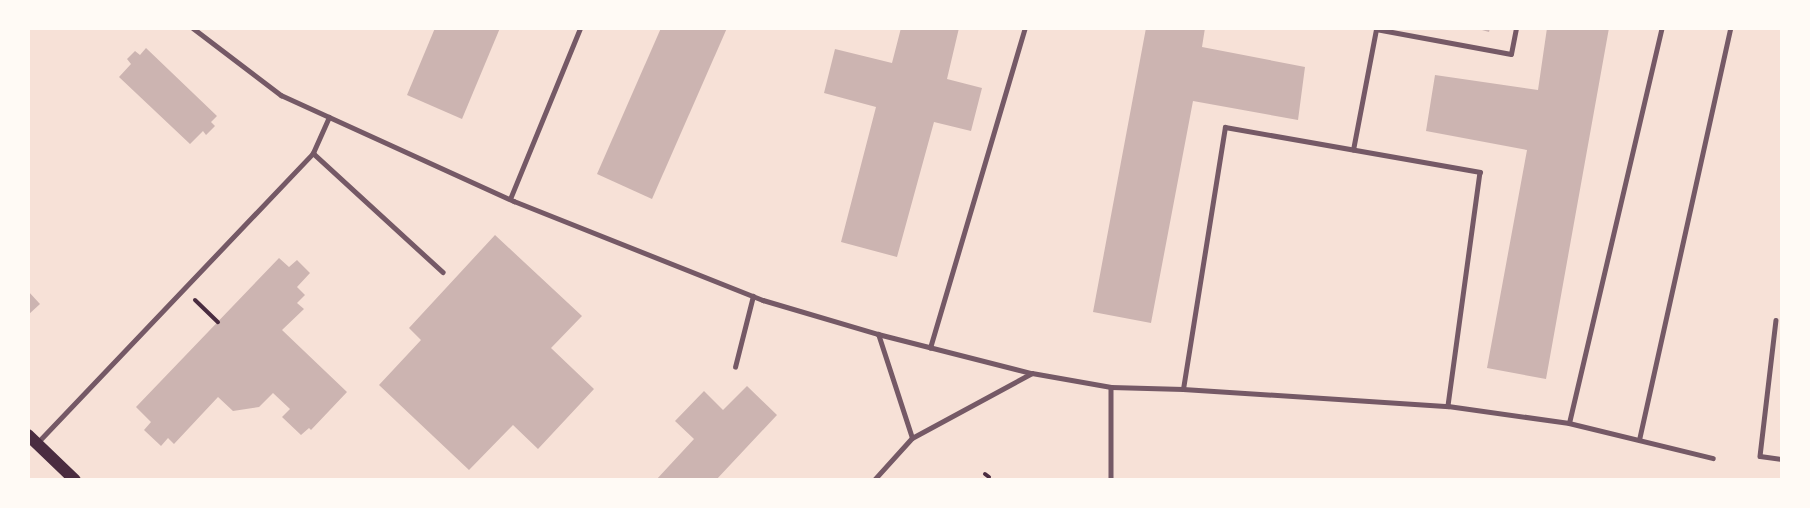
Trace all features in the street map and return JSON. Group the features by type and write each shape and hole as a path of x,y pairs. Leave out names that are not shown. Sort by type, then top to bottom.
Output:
{"main road":[{"path":"33,439 75,480"}],"lane":[{"path":"193,28 281,95 510,199 753,296 878,334 1032,373 1111,387 1183,389 1448,406 1569,423 1713,458"},
{"path":"510,199 580,28"},
{"path":"930,348 1025,28"},
{"path":"1353,150 1376,29 1511,54 1516,28"},
{"path":"1569,423 1662,28"},
{"path":"1639,440 1730,28"},
{"path":"33,439 184,290 313,153 329,117"},
{"path":"1183,389 1225,127 1480,172 1448,406"},
{"path":"313,153 443,273"},
{"path":"735,367 753,296"},
{"path":"1776,320 1760,456 1782,459"},
{"path":"878,334 912,438"},
{"path":"874,480 912,438 1032,373"},
{"path":"1111,387 1111,480"}],"path":[{"path":"184,290 218,322"}],"building":[{"path":"435,28 500,28 462,119 407,95"},
{"path":"661,28 727,28 652,199 597,174"},
{"path":"901,28 959,28 947,79 982,88 971,131 934,122 897,257 841,242 876,107 824,93 835,49 892,63"},
{"path":"1146,28 1205,28 1202,47 1305,67 1298,120 1193,101 1151,323 1093,312"},
{"path":"1475,28 1490,28 1489,32"},
{"path":"1547,28 1609,28 1546,379 1487,368 1527,150 1426,131 1435,75 1538,90"},
{"path":"146,48 217,116 211,122 215,126 206,135 203,131 190,144 119,77 131,64 127,59 135,51 140,55"},
{"path":"495,235 582,316 551,348 594,389 538,449 513,425 469,470 379,385 421,340 409,328"},
{"path":"279,258 289,267 297,260 310,273 297,287 305,295 297,303 304,309 282,330 347,392 311,430 309,428 301,435 282,417 290,409 273,393 259,407 233,411 218,397 174,444 168,438 161,446 144,430 151,422 136,407"},
{"path":"28,291 40,304 28,315"},
{"path":"747,386 777,415 716,480 656,480 694,439 675,421 704,391 723,410"}]}
